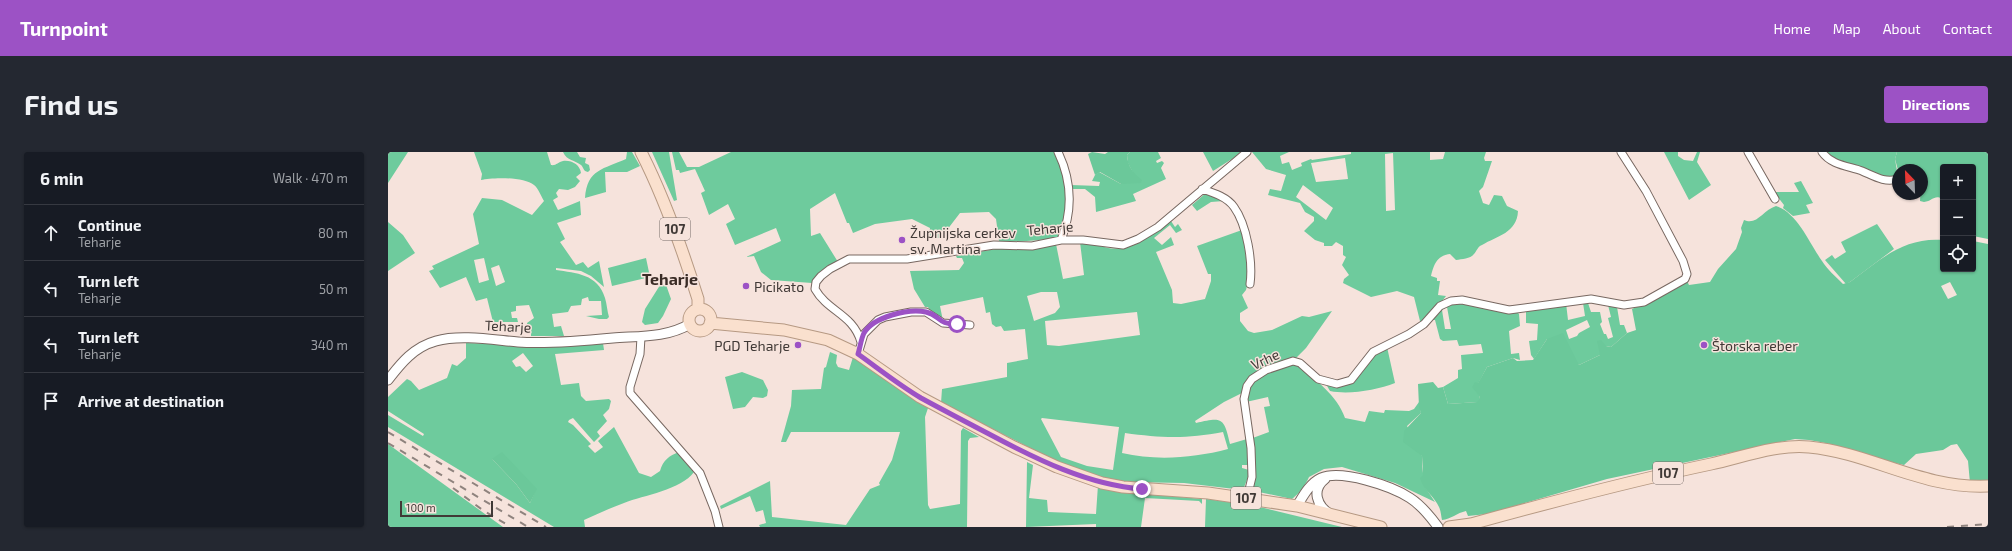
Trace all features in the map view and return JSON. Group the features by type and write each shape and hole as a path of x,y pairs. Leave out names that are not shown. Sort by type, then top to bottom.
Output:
{"main road":[{"name":"107","path":"641,152 655,180 671,219 695,292 698,309"},
{"path":"690,324 690,315 698,309 704,310 708,313 710,323"},
{"name":"107","path":"690,324 698,331 703,330 710,323 784,330 828,340 858,354 920,397 1014,447 1057,466 1102,483 1123,488 1208,493 1247,498 1297,506 1381,527"},
{"name":"107","path":"1449,527 1470,524 1620,484 1773,449 1808,447 1842,452 1936,483 1969,487 1988,486"}],"street":[{"path":"1058,152 1063,163 1070,189 1069,211 1061,240"},
{"name":"Teharje","path":"861,342 859,334 851,321 822,299 815,289 816,282 830,269 849,259 907,259 994,245 1032,246 1061,240 1083,240 1123,245 1138,239 1158,227 1247,152"},
{"name":"Vrhe","path":"1247,498 1252,477 1251,448 1244,399 1247,386 1252,379 1266,370 1293,361 1300,363 1318,379 1325,383 1344,383 1356,375 1372,352 1409,334 1424,324 1440,306 1451,301 1462,300 1509,310 1591,299 1624,305 1644,302 1685,279 1687,274 1684,261 1646,191 1621,152"},
{"path":"1748,152 1775,199"},
{"path":"1822,152 1827,158 1843,166 1862,171 1878,179 1892,180"},
{"path":"1202,189 1215,193 1224,198 1234,207 1238,214 1248,243 1251,270 1250,284"},
{"path":"858,354 864,334 878,320 885,317 911,312 926,312 948,325 970,325"},
{"name":"Teharje","path":"388,380 404,359 419,348 437,340 465,339 534,343 669,333 690,324"},
{"path":"641,336 640,354 630,387 630,393 700,473 715,511 718,527"},
{"path":"1331,476 1320,483 1317,495 1321,507 1333,516"},
{"path":"1297,506 1311,486 1322,478 1331,476 1350,477 1394,490 1415,502 1438,527"}],"green space":[{"path":"388,152 408,152 388,183"},
{"path":"474,152 547,152 551,165 566,161 577,165 581,173 576,177 580,181 575,187 568,190 559,189 556,193 558,197 553,200 558,210 580,201 581,215 557,223 565,239 560,242 576,265 583,262 588,268 599,261 604,287 591,276 581,271 556,268 556,270 571,272 592,279 602,290 606,300 609,317 607,319 586,316 602,315 601,301 589,301 588,297 582,299 581,305 571,306 568,312 552,314 554,327 561,326 564,336 531,336 531,330 528,329 527,323 534,318 529,305 516,306 516,311 511,312 512,318 517,318 518,322 493,322 487,298 476,301 466,277 440,288 429,271 434,269 432,266 479,244 473,214 482,198 502,200 532,215 544,201 537,188 529,182 508,178 481,180 482,174","holes":["484,258 489,280 479,283 474,260","499,265 505,282 496,286 491,268"]},
{"path":"563,152 577,152 580,157 586,158 585,163 589,165 590,170 588,172 585,171 579,163 569,159"},
{"path":"627,152 632,152 640,166 627,172 605,172 606,192 585,198 586,188 593,176 598,171 626,159"},
{"path":"652,152 669,152 677,200 674,201"},
{"path":"672,152 679,152 687,167 699,167 731,152 1056,152 1062,164 1068,199 1060,235 1058,237 1022,241 999,241 996,219 989,212 960,213 942,238 929,238 930,228 912,219 875,224 853,233 849,223 847,223 835,193 810,209 811,236 820,233 838,262 812,283 771,280 761,272 754,256 746,257 781,241 776,228 735,245 726,224 735,219 728,204 709,215 701,193 705,191 695,169 680,173 679,170 676,170"},
{"path":"1092,152 1105,154 1108,152 1130,152 1127,155 1128,163 1142,180 1141,183 1121,184 1100,172 1095,175 1088,154"},
{"path":"1130,152 1158,152 1161,158 1156,161 1157,163 1162,161 1164,163 1161,168 1166,179 1133,194 1136,201 1096,212 1095,197 1085,189 1072,189 1071,185 1099,186 1100,182 1092,181 1095,175 1099,172 1121,184 1134,175 1128,163 1127,155"},
{"path":"1203,152 1243,152 1213,171"},
{"path":"1252,152 1289,152 1280,156 1282,164 1289,162 1292,170 1302,166 1301,163 1311,159 1351,154 1351,152 1430,152 1430,160 1443,159 1445,152 1486,152 1484,158 1485,161 1492,161 1483,187 1479,191 1483,203 1489,205 1494,195 1502,196 1507,206 1518,211 1517,218 1510,229 1480,246 1470,257 1456,260 1450,254 1445,255 1436,262 1431,276 1437,278 1437,281 1440,281 1438,295 1446,296 1433,313 1421,325 1414,297 1397,291 1371,297 1343,283 1344,279 1349,275 1342,265 1346,257 1343,255 1343,246 1336,242 1332,246 1324,246 1324,243 1315,240 1304,231 1314,221 1314,217 1305,212 1300,203 1268,195 1270,189 1281,191 1286,175 1266,169","holes":["1393,153 1395,210 1386,211 1385,154","1345,158 1348,179 1316,182 1311,163","1303,185 1333,208 1326,220 1296,197"]},
{"path":"1664,152 1678,152 1678,156 1684,160 1693,161 1697,152 1700,152 1697,162 1711,185 1689,200"},
{"path":"1825,152 1897,152 1895,159 1896,164 1892,164 1892,178 1880,177 1860,171"},
{"path":"1897,152 1988,152 1988,239 1976,237 1976,164 1940,164 1940,198 1935,197 1924,202 1920,200 1928,200 1928,164 1896,164 1895,159"},
{"path":"1801,181 1813,203 1806,205 1810,213 1793,216 1783,208 1784,205 1774,192 1799,192 1794,183"},
{"path":"1206,193 1224,201 1211,202 1197,211 1192,205"},
{"path":"1776,206 1784,209 1797,222 1824,264 1843,284 1850,282 1882,258 1904,246 1929,240 1940,240 1940,272 1976,272 1976,242 1988,244 1988,483 1970,483 1968,461 1957,444 1951,445 1943,450 1916,454 1904,465 1823,442 1795,439 1607,479 1487,514 1468,516 1466,511 1442,520 1437,503 1420,478 1423,475 1422,456 1403,442 1404,431 1421,413 1419,407 1418,384 1433,382 1438,388 1443,387 1448,404 1477,402 1480,397 1472,387 1475,382 1478,383 1487,367 1513,358 1517,361 1533,360 1547,339 1563,333 1579,365 1600,355 1597,341 1601,340 1606,346 1611,347 1627,333 1636,330 1632,309 1655,299 1687,281 1689,285 1710,282 1718,269 1736,249 1742,232 1741,228 1744,220 1753,221","holes":["1950,282 1957,295 1948,299 1941,286"]},
{"path":"1171,221 1175,227 1178,224 1182,230 1176,233 1170,225 1154,238 1162,245 1171,237 1174,245 1156,252 1172,290 1173,303 1181,304 1205,299 1211,281 1211,274 1208,274 1197,246 1242,230 1249,278 1246,290 1242,295 1248,308 1240,313 1240,321 1248,331 1254,333 1272,330 1302,316 1309,317 1332,311 1306,348 1296,358 1289,359 1245,383 1242,393 1224,402 1195,421 1196,423 1211,420 1220,421 1226,428 1230,444 1247,439 1249,465 1242,465 1242,468 1249,470 1243,490 1184,483 1127,482 1097,476 1052,459 941,403 942,389 1007,377 1007,363 1028,359 1025,329 1004,331 1001,326 996,327 992,324 990,312 986,313 983,297 940,306 943,321 931,313 928,307 925,307 914,289 910,271 959,270 964,263 962,258 957,258 956,256 1001,248 1056,244 1063,279 1084,275 1080,242 1117,249 1134,245 1142,241","holes":["1041,292 1057,292 1060,307 1055,313 1034,321 1027,296","1137,312 1140,335 1059,346 1047,345 1045,321","1041,419 1119,427 1113,470 1087,466 1061,457","1223,432 1228,449 1202,455 1162,458 1122,453 1125,433 1174,437 1198,436"]},
{"path":"388,222 403,235 415,253 388,271"},
{"path":"1877,224 1894,249 1846,284 1825,260 1832,255 1835,259 1846,252 1841,242"},
{"path":"646,258 650,277 612,286 608,268"},
{"path":"662,282 665,282 671,299 658,323 645,325 642,322 645,309"},
{"path":"1452,302 1516,311 1519,314 1520,326 1509,331 1511,354 1519,353 1520,360 1513,358 1487,367 1478,384 1477,391 1480,397 1478,402 1448,404 1443,387 1458,378 1458,370 1462,369 1461,355 1483,353 1481,344 1459,346 1457,340 1443,341 1440,339 1435,320 1431,320 1441,307","holes":["1447,307 1451,329 1445,329 1442,310"]},
{"path":"1566,303 1568,320 1585,316 1583,303 1588,303 1591,312 1600,312 1602,322 1600,324 1608,339 1613,337 1608,318 1611,317 1608,305 1617,307 1620,325 1624,325 1627,333 1611,347 1606,346 1600,355 1579,365 1547,339 1534,359 1531,355 1529,341 1537,340 1538,324 1526,323 1526,311","holes":["1587,320 1590,327 1579,333 1577,336 1569,339 1566,330"]},
{"path":"466,343 546,346 603,343 604,350 555,354 561,385 579,383 581,396 586,401 609,399 611,401 609,409 603,415 607,421 597,432 600,436 594,442 573,418 568,422 573,425 591,444 588,446 595,453 603,447 598,441 614,427 639,473 651,477 660,471 667,459 679,452 692,466 694,472 688,478 671,488 632,500 584,520 585,527 554,527 388,427 388,415 423,436 424,434 388,411 388,397 407,379 411,381 419,390 447,378 452,364 457,366 466,358","holes":["523,353 533,366 526,372 520,366 516,367 512,361","492,459 536,489 530,503 516,484"]},
{"path":"1387,347 1395,383 1380,388 1363,391 1330,391 1327,386 1345,385 1376,352"},
{"path":"830,352 837,355 836,363 838,367 849,370 853,357 928,408 925,417 928,505 930,509 960,504 961,431 963,428 979,437 970,438 968,441 967,527 760,527 759,525 766,523 763,510 756,512 750,496 721,509 720,506 770,481 772,517 846,525 870,489 880,485 879,483 892,460 900,432 791,432 786,442 781,442 791,406 792,390 821,389 824,368 826,367"},
{"path":"1298,364 1331,395 1337,402 1345,418 1365,422 1369,411 1384,413 1385,410 1409,411 1414,409 1419,402 1421,413 1407,426 1422,456 1425,487 1435,502 1395,483 1342,467 1324,469 1309,477 1298,494 1292,499 1254,491 1250,439 1269,432 1264,407 1270,406 1268,397 1246,402 1247,392 1251,384 1256,379 1269,371 1284,366"},
{"path":"742,372 763,380 768,390 767,396 763,398 753,397 745,407 733,409 725,377"},
{"path":"388,444 503,527 388,527"},
{"path":"502,452 537,489 530,503 516,484 492,459"},
{"path":"1027,462 1033,465 1029,498 1047,500 1048,512 1096,514 1098,485 1126,492 1202,499 1202,504 1199,501 1145,498 1141,527 1096,527 1096,524 1026,527"},
{"path":"1206,499 1252,505 1342,527 1205,527"}],"railway":[{"path":"388,432 546,527"},
{"path":"388,443 528,527"},
{"path":"453,488 484,511 511,527"},
{"path":"1947,527 1988,524"}],"place":[{"name":"Župnijska cerkev sv. Martina","path":"902,240"},
{"name":"Picikato","path":"746,286"},
{"name":"PGD Teharje","path":"798,345"},
{"name":"Štorska reber","path":"1704,345"}],"district":[{"name":"Teharje","path":"670,278"}],"route":[{"path":"957,324 948,325 926,312 911,312 885,317 869,327 864,334 858,354 920,397 1014,447 1057,466 1102,483 1123,488 1142,489"}]}
